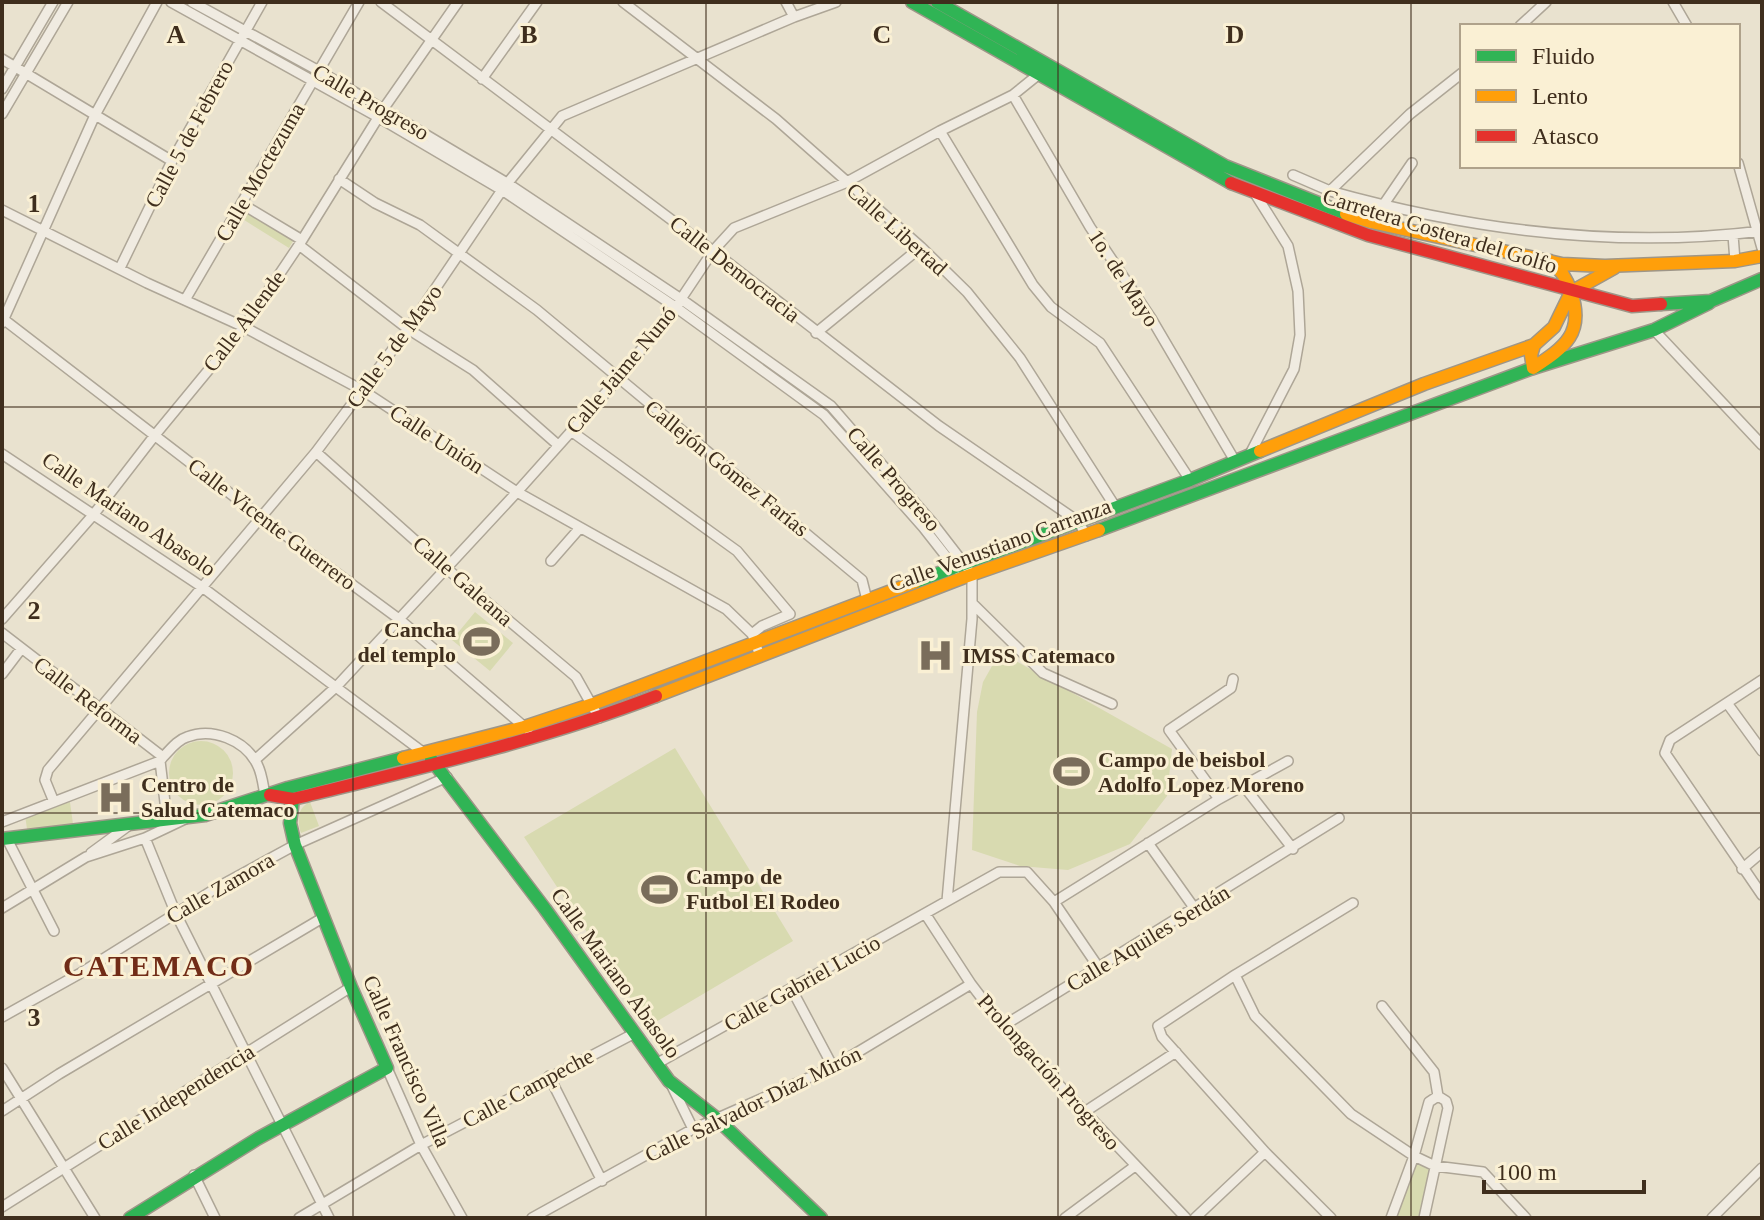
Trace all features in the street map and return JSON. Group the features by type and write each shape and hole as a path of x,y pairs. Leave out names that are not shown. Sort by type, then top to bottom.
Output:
{"main road":[{"name":"Carretera Costera del Golfo","path":"912,2 1225,166 1370,228 1550,261 1622,265 1735,261 1762,256"},
{"name":"Carretera Costera del Golfo","path":"937,2 1185,159 1254,192 1571,292 1632,306 1711,301 1762,279"},
{"path":"1550,261 1559,267 1567,279 1571,292 1579,314 1576,326 1562,348 1533,368 1531,355 1534,345 1554,327 1571,292 1622,265"},
{"name":"Calle Venustiano Carranza","path":"290,793 524,727 593,704 753,637 1086,536 1403,415 1533,368 1654,330 1711,301"},
{"name":"Calle Venustiano Carranza","path":"290,793 437,764 599,718 760,656 1079,522 1424,384 1534,345"},
{"name":"Calle Mariano Abasolo","path":"424,753 447,777 669,1081 716,1118 821,1218"},
{"path":"5,839 205,815 265,795 290,793"},
{"name":"Calle Francisco Villa","path":"290,793 290,823 295,845 387,1068"},
{"path":"130,1218 194,1175 283,1123 387,1068"}],"street":[{"path":"2,89 53,2"},
{"path":"2,114 68,2"},
{"path":"3,320 95,115 157,2"},
{"name":"Calle Progreso","path":"171,2 319,71 381,113 504,186 677,303 828,411 931,521 963,572 972,590 973,604"},
{"name":"Calle Progreso","path":"192,2 313,80 381,113"},
{"name":"Calle 5 de Febrero","path":"120,268 172,161 262,2"},
{"name":"Calle Moctezuma","path":"185,300 359,2"},
{"name":"Calle Democracia","path":"381,2 713,251 939,426 1079,522 1086,536"},
{"name":"Calle Allende","path":"2,619 94,514 244,327 301,243 381,113 458,2"},
{"path":"482,79 537,2"},
{"path":"786,2 794,17"},
{"name":"Calle 5 de Mayo","path":"54,802 45,780 48,770 316,452 408,329 504,186 562,116 836,2"},
{"path":"1522,24 1546,2"},
{"path":"1673,2 1686,24"},
{"name":"Calle Libertad","path":"625,3 776,119 921,247 967,292 1020,358 1116,508"},
{"path":"2,59 172,161"},
{"name":"Calle Jaime Nunó","path":"255,760 337,686 517,492 618,379 713,251 734,228 845,183 1013,95 1041,70"},
{"path":"1330,191 1410,114 1460,75"},
{"name":"1o. de Mayo","path":"1013,95 1090,227 1151,318 1235,461"},
{"path":"940,131 1033,285 1051,307 1100,343 1190,480"},
{"path":"1370,228 1412,163"},
{"path":"1740,168 1760,231 1762,248"},
{"path":"1293,175 1330,191 1382,206 1451,220 1550,233 1634,239 1760,231"},
{"name":"Callejón Gómez Farías","path":"339,179 375,203 420,225 537,310 862,580 867,600"},
{"path":"1250,454 1294,369 1300,335 1298,291 1288,246 1254,192"},
{"path":"242,204 301,243 408,329 473,370 558,445"},
{"name":"Calle Unión","path":"2,210 244,327 362,390 517,492 726,609 753,637 760,656"},
{"path":"1733,235 1735,261"},
{"path":"816,333 921,247"},
{"name":"Calle Vicente Guerrero","path":"3,320 399,619 535,737"},
{"path":"1654,330 1762,445"},
{"path":"571,431 737,551 790,614 762,626 753,637"},
{"name":"Calle Galeana","path":"316,452 446,568 576,677 599,718"},
{"name":"Calle Mariano Abasolo","path":"2,454 202,587 424,753"},
{"path":"551,561 579,529"},
{"path":"973,604 1043,673 1112,704"},
{"path":"947,901 973,604"},
{"name":"Calle Reforma","path":"2,633 162,759 167,819"},
{"path":"2,674 21,649"},
{"path":"1762,680 1670,740 1665,753 1762,895"},
{"path":"1219,799 1169,730 1232,684"},
{"path":"1727,703 1762,751"},
{"path":"2,822 162,759 184,738 215,734 240,744 255,760 265,795"},
{"path":"1099,968 1054,902 1219,799 1288,761"},
{"name":"Calle Zamora","path":"2,1017 79,974 218,887 295,845 447,777"},
{"path":"1243,785 1293,849"},
{"path":"86,857 145,838 191,817"},
{"name":"Calle Aquiles Serdán","path":"1003,1026 1339,818"},
{"path":"2,908 86,857 129,824"},
{"path":"145,838 176,914 329,1218"},
{"path":"5,839 54,931"},
{"path":"1148,843 1195,909"},
{"path":"1742,869 1762,852"},
{"name":"Calle Gabriel Lucio","path":"656,1064 999,872 1027,872 1054,902"},
{"path":"1331,1218 1265,1152 1162,1037 1158,1026 1353,903"},
{"name":"Prolongación Progreso","path":"926,915 1003,1026 1186,1218"},
{"path":"2,1111 324,917"},
{"path":"1235,975 1255,1016 1351,1114 1414,1156 1435,1166 1483,1172 1526,1218"},
{"name":"Calle Salvador Díaz Mirón","path":"532,1218 693,1129 833,1067 971,984"},
{"name":"Calle Independencia","path":"2,1207 351,987"},
{"path":"791,988 833,1067"},
{"path":"1382,1006 1434,1072 1438,1096 1446,1101 1448,1108 1424,1218"},
{"name":"Calle Campeche","path":"299,1218 421,1145 635,1033"},
{"path":"1083,1113 1176,1052"},
{"path":"2,1068 95,1218"},
{"name":"Calle Francisco Villa","path":"387,1068 421,1145 462,1218"},
{"path":"549,1076 602,1181"},
{"path":"669,1081 693,1129"},
{"path":"1391,1218 1414,1156 1429,1102 1438,1096"},
{"path":"1195,1218 1265,1152"},
{"path":"1065,1218 1135,1166"},
{"path":"1712,1218 1762,1168"},
{"path":"194,1175 215,1218"}],"green space":[{"path":"248,207 296,236 289,248 241,218"},
{"name":"Cancha del templo","path":"475,612 513,643 490,671 452,640"},
{"name":"Campo de beisbol Adolfo Lopez Moreno","path":"1016,661 1172,749 1167,796 1130,844 1068,870 1020,866 972,850 977,712 983,682 992,666"},
{"path":"201,741 213,743 224,750 231,761 231,785 224,796 213,803 201,805 189,803 178,796 171,785 169,773 171,761 178,750 189,743"},
{"name":"Campo de Futbol El Rodeo","path":"675,748 793,941 649,1026 524,837"},
{"path":"70,802 73,824 27,829 25,815"},
{"path":"310,802 319,826 301,833 299,815"},
{"path":"1415,1162 1430,1167 1418,1218 1396,1218"}],"traffic: fast":[{"path":"912,2 1231,183"},
{"path":"937,2 1225,166 1346,214"},
{"path":"1661,304 1711,301 1762,279"},
{"path":"1099,530 1533,368 1654,330 1709,303"},
{"path":"915,582 1260,451"},
{"path":"2,839 205,815 288,788 403,758"},
{"path":"431,759 545,909 669,1081 716,1118 821,1218"},
{"path":"130,1218 257,1139 387,1068 295,845 290,823 293,799"}],"traffic: slow":[{"path":"1346,214 1562,264 1605,266 1735,261 1762,256"},
{"path":"1550,261 1568,283 1571,292 1575,306 1574,329 1563,346 1533,368 1531,355 1534,345 1554,327 1571,292 1614,268"},
{"path":"1260,451 1424,384 1534,345"},
{"path":"656,696 962,578 1099,530"},
{"path":"403,758 524,727 593,704 915,582"}],"traffic: jam":[{"path":"1231,183 1368,235 1632,306 1661,304"},
{"path":"270,795 293,799 431,765 567,727 656,696"}],"place":[{"name":"Cancha del templo","path":"482,642"},
{"name":"IMSS Catemaco","path":"936,655"},
{"name":"Campo de beisbol Adolfo Lopez Moreno","path":"1072,772"},
{"name":"Centro de Salud Catemaco","path":"115,797"},
{"name":"Campo de Futbol El Rodeo","path":"660,889"}],"district":[{"name":"CATEMACO","path":"159,965"}]}
